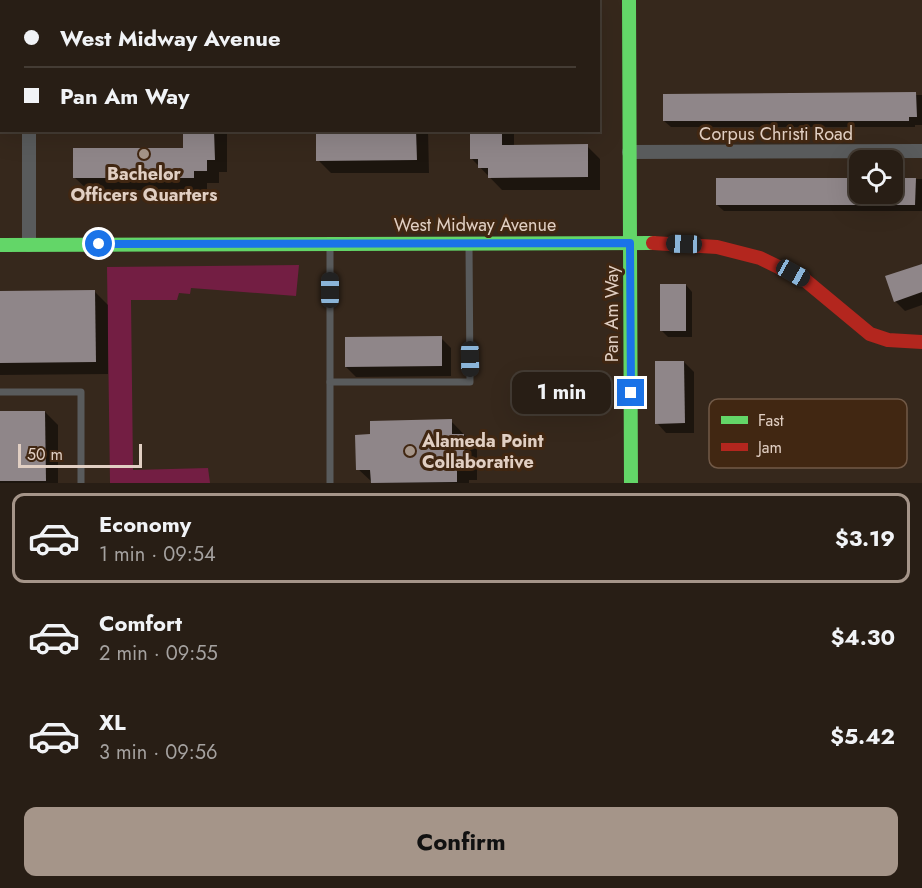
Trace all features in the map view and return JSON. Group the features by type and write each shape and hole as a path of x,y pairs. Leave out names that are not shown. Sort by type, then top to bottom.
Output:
{"street":[{"name":"Pan Am Way","path":"629,0 631,483"},
{"path":"29,132 29,245"},
{"name":"Corpus Christi Road","path":"629,152 922,151"},
{"name":"West Midway Avenue","path":"0,245 330,243 699,245 734,249 753,255 805,280 863,329 877,337 889,341 922,342"}],"lane":[{"path":"330,243 330,483"},
{"path":"330,382 470,382 469,243"},
{"path":"0,392 81,392 81,483"}],"shaded area":[{"path":"299,265 296,296 191,288 190,294 179,293 177,300 131,300 133,470 208,468 210,483 110,483 107,267"}],"building":[{"path":"916,92 917,117 909,117 909,121 663,121 663,94"},
{"name":"Bachelor Officers Quarters","path":"183,132 214,132 215,160 207,160 207,171 194,171 194,178 73,178 73,148 183,148"},
{"path":"316,132 416,132 417,160 316,161"},
{"path":"470,132 502,132 502,145 588,144 588,177 488,178 488,168 478,168 478,159 470,159"},
{"path":"716,178 849,178 849,204 860,204 860,205 716,205"},
{"path":"903,178 916,178 915,205 892,205 903,204"},
{"path":"922,264 922,292 894,302 885,276"},
{"path":"660,284 686,284 686,331 660,331"},
{"path":"95,290 96,362 0,363 0,291"},
{"path":"442,336 442,366 345,367 345,337"},
{"path":"655,361 684,361 685,423 655,424"},
{"path":"0,411 45,411 46,481 0,481"},
{"name":"Alameda Point Collaborative","path":"452,419 452,434 464,434 465,468 457,468 457,482 371,483 370,470 356,470 355,435 370,434 370,421"}],"traffic: fast":[{"path":"629,0 631,483"},
{"path":"0,245 653,243"}],"traffic: jam":[{"path":"653,243 717,247 760,258 805,280 870,334 888,340 922,342"}],"place":[{"name":"Bachelor Officers Quarters","path":"144,154"},
{"name":"Alameda Point Collaborative","path":"410,451"}],"route":[{"path":"99,244 630,243 631,393"}]}
